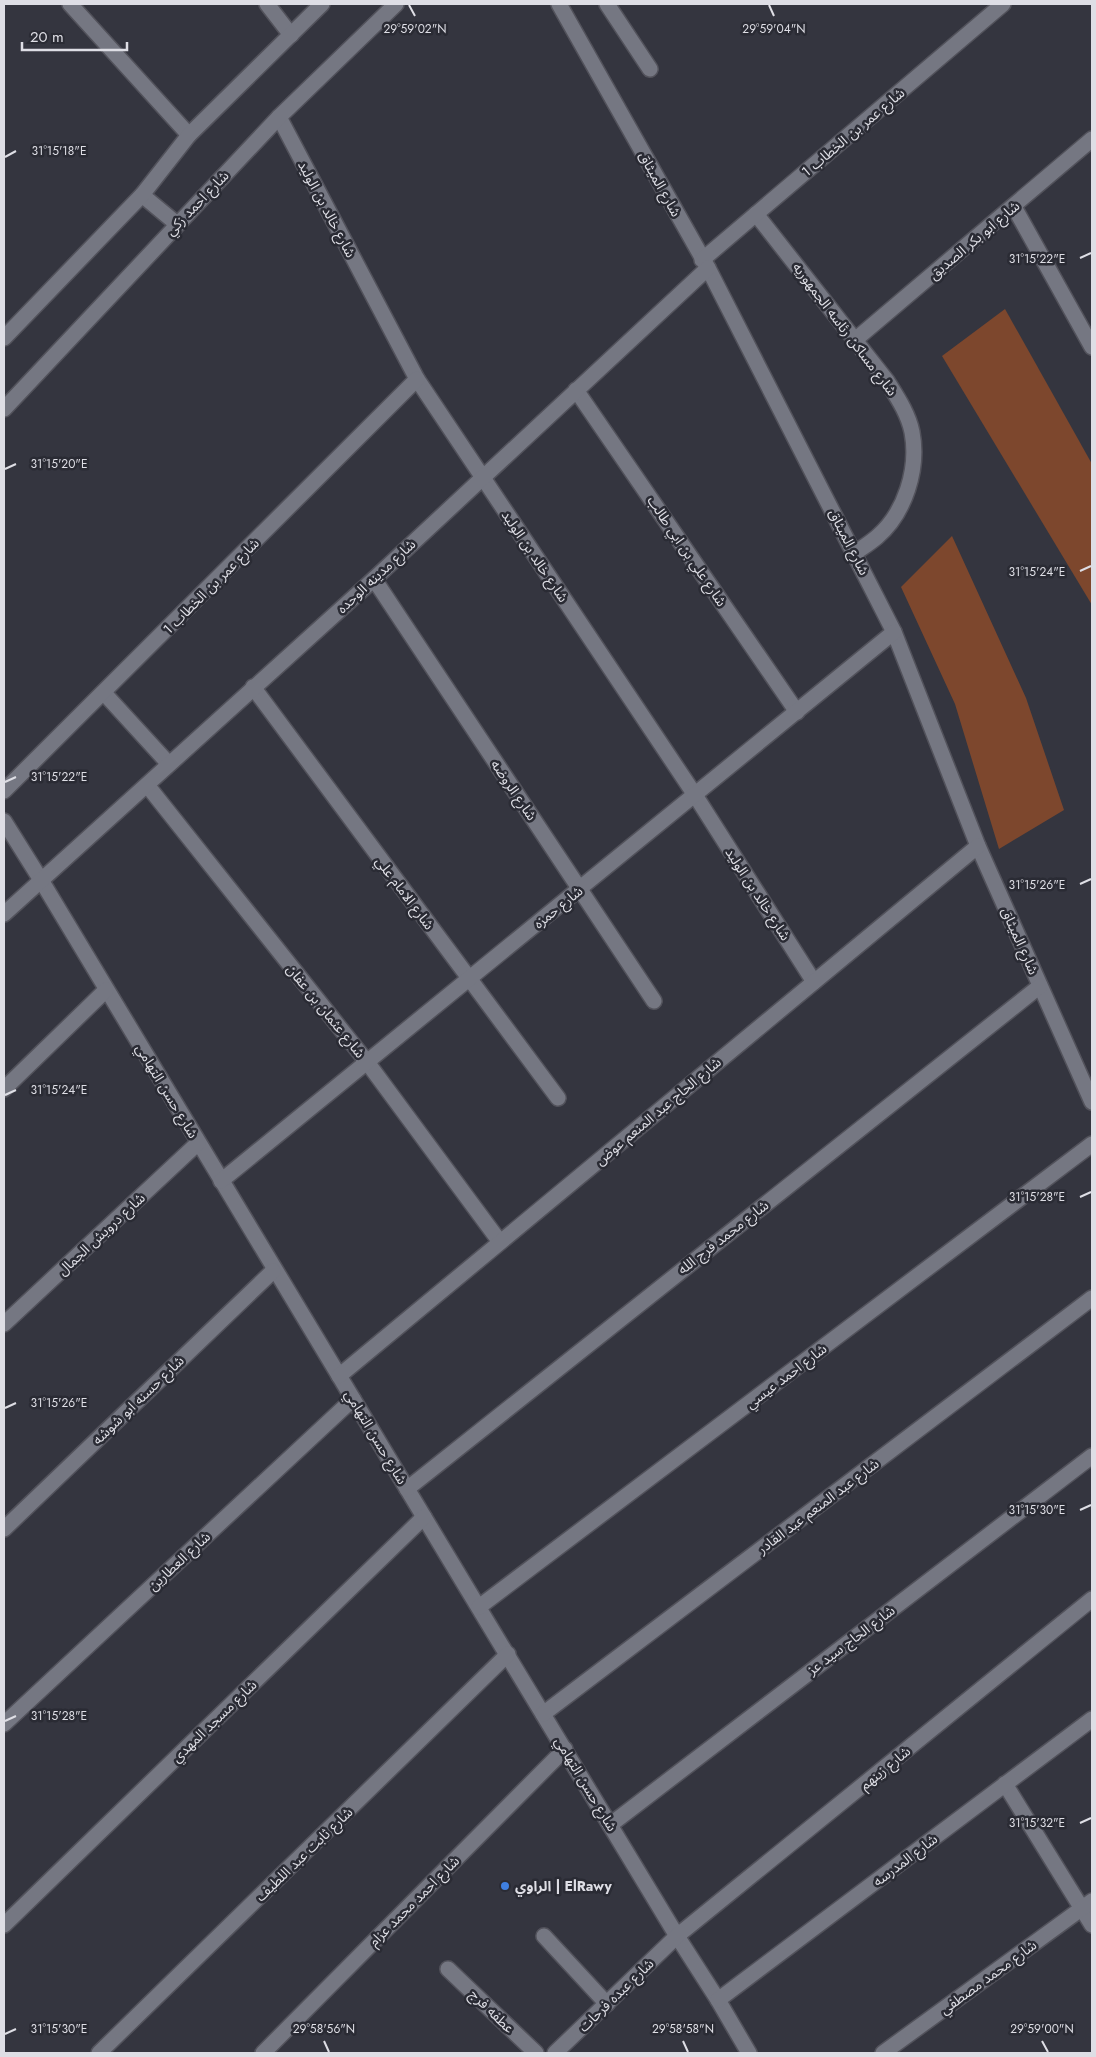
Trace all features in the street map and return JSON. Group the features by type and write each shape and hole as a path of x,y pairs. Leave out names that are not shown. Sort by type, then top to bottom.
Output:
{"street":[{"path":"70,4 188,135"},
{"path":"267,4 291,35"},
{"path":"4,338 142,195 188,135 322,4"},
{"name":"شارع احمد زكي","path":"4,409 279,117 396,4"},
{"name":"شارع الميثاق","path":"559,4 705,264 894,632 978,846 1092,1102"},
{"name":"شارع عمر بن الخطاب 1","path":"705,264 756,214 1003,4"},
{"path":"614,7 650,68"},
{"name":"شارع خالد بن الوليد","path":"279,117 417,379 695,795 814,982"},
{"name":"شارع ابو بكر الصديق","path":"855,340 1092,139"},
{"path":"142,195 177,224"},
{"path":"1014,207 1092,346"},
{"name":"شارع مساكن رئاسه الجمهوريه","path":"756,214 855,340 902,405 912,432 914,461 908,489 896,514 878,536 855,553"},
{"name":"شارع مدينه الوحده","path":"4,914 374,579 576,390 705,264"},
{"name":"شارع عمر بن الخطاب 1","path":"4,791 417,379"},
{"name":"شارع علي بن ابي طالب","path":"576,390 797,712"},
{"name":"شارع الروضه","path":"374,579 654,1001"},
{"name":"شارع حمزه","path":"221,1181 894,632"},
{"name":"شارع الامام علي","path":"253,687 558,1098"},
{"path":"104,693 169,764"},
{"name":"شارع عثمان بن عفان","path":"147,785 367,1062 500,1242"},
{"name":"شارع حسن التهامي","path":"4,822 41,880 273,1271 508,1654 677,1936 718,2000 748,2053"},
{"name":"شارع الحاج عبد المنعم عوض","path":"339,1376 978,846"},
{"name":"شارع محمد فرج الله","path":"407,1489 1040,986"},
{"path":"4,1089 106,990"},
{"name":"شارع درويش الجمال","path":"4,1324 198,1143"},
{"name":"شارع احمد عيسي","path":"479,1607 1092,1144"},
{"name":"شارع حسنه ابو شوشه","path":"4,1529 273,1271"},
{"name":"شارع عبد المنعم عبد القادر","path":"543,1714 1092,1298"},
{"name":"شارع العطارين","path":"4,1724 353,1399"},
{"name":"شارع الحاج سيد عز","path":"610,1825 1092,1456"},
{"name":"شارع مسجد المهدي","path":"4,1925 424,1517"},
{"name":"شارع زينهم","path":"677,1936 1092,1600"},
{"name":"شارع ثابت عبد اللطيف","path":"100,2053 508,1654"},
{"name":"شارع المدرسه","path":"718,2000 1092,1719"},
{"name":"شارع احمد محمد عزام","path":"263,2053 565,1749"},
{"path":"1005,1784 1087,1905 1092,1925"},
{"name":"شارع محمد مصطفي","path":"883,2053 1087,1905"},
{"path":"544,1936 607,2004"},
{"name":"شارع عبده فرحات","path":"556,2053 677,1936"},
{"name":"عطفه فرج","path":"448,1969 536,2053"}],"building":[{"path":"1005,309 1092,464 1092,605 942,356"},
{"path":"952,536 1026,698 1064,810 999,849 955,704 901,587"}],"place":[{"name":"الراوي | ElRawy","path":"505,1886"}]}
